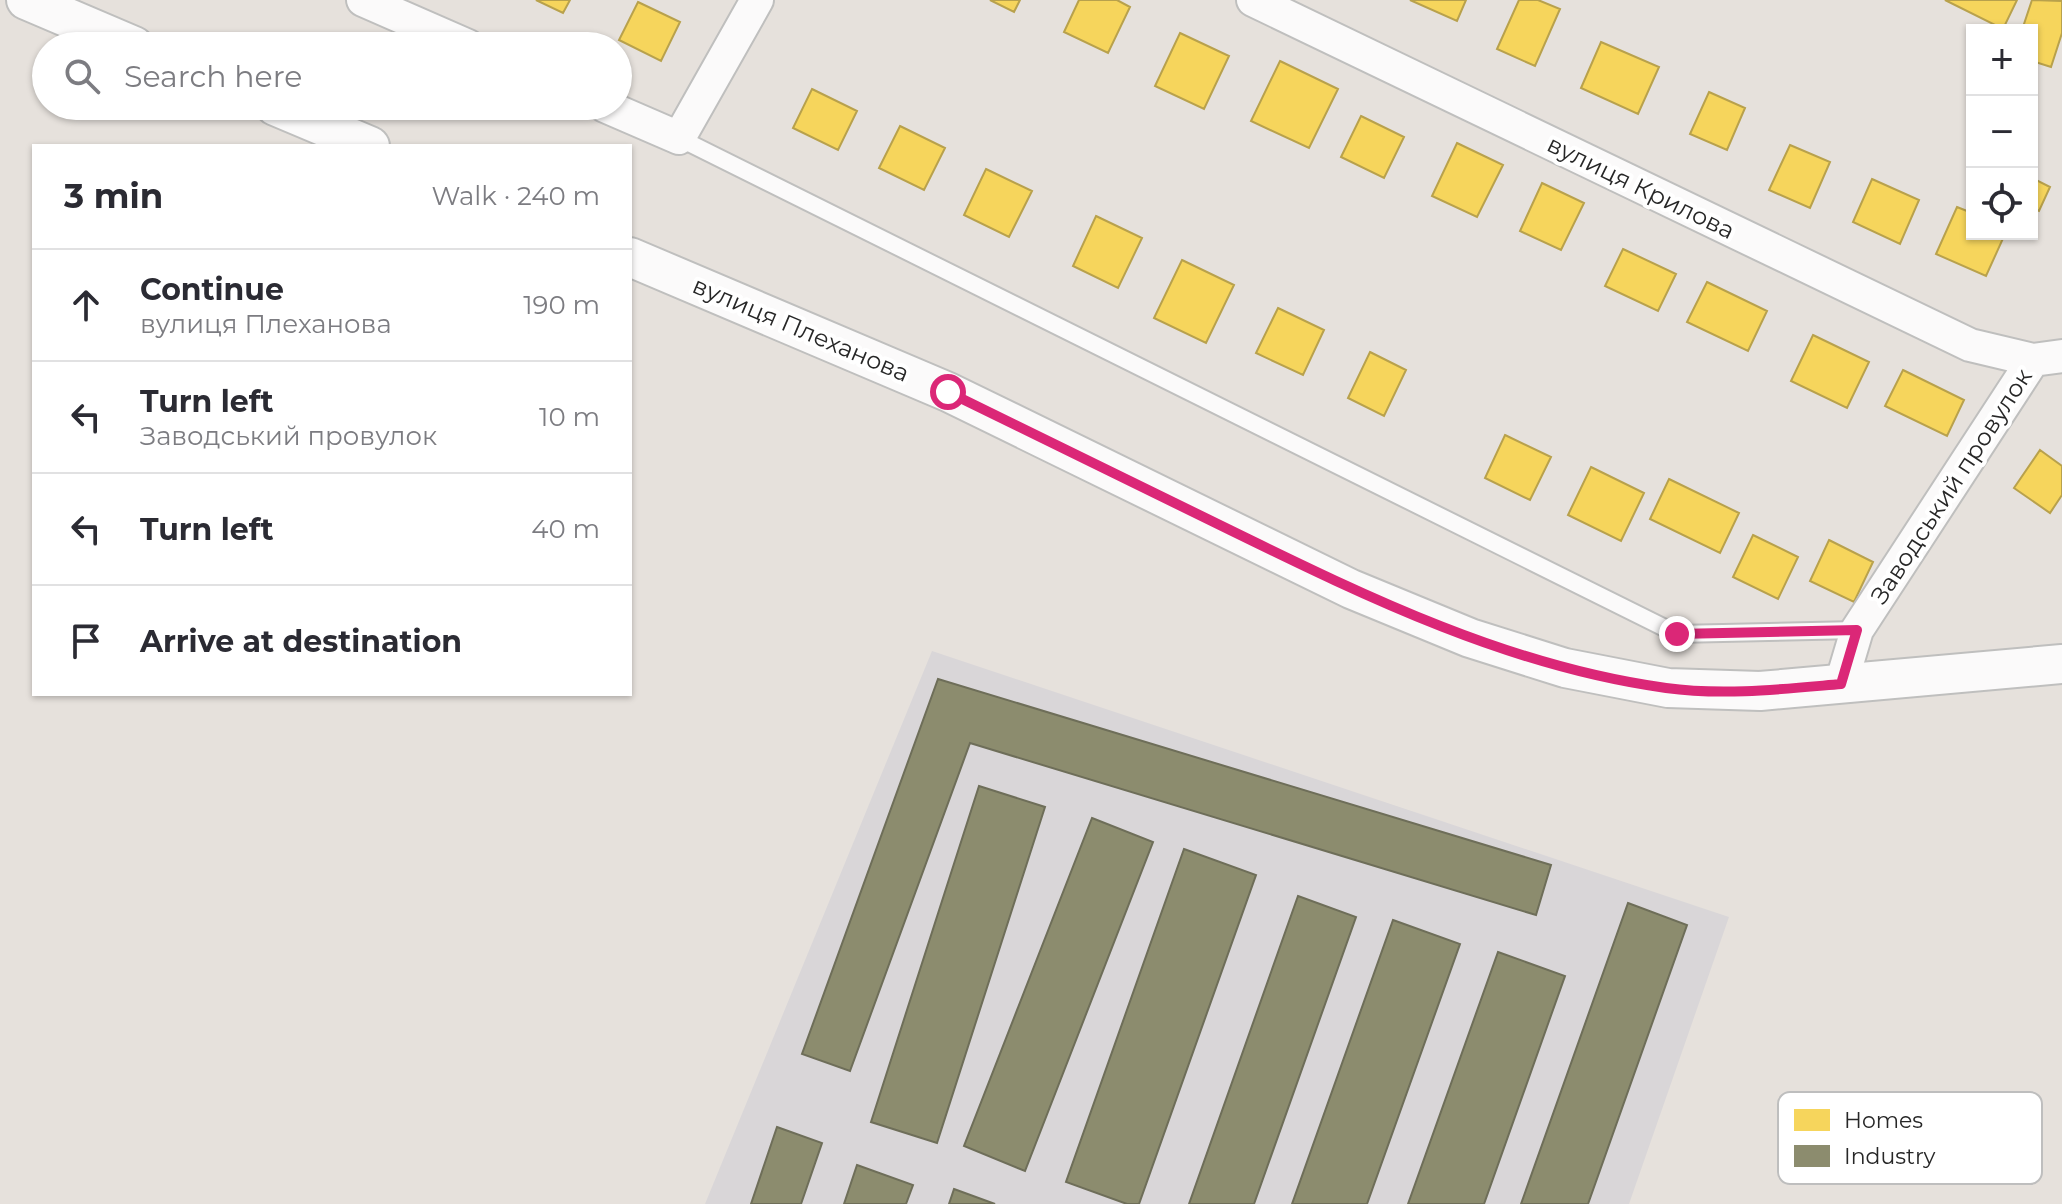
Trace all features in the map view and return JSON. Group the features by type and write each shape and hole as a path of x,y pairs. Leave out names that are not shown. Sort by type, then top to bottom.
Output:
{"street":[{"path":"26,0 101,32"},
{"path":"363,0 436,32"},
{"path":"632,118 679,138 757,0"},
{"name":"вулиця Крилова","path":"1253,0 1970,345 2047,358"},
{"path":"308,120 365,144"},
{"name":"вулиця Плеханова","path":"632,258 948,392 1351,589 1470,638 1565,668 1668,688 1760,691 2062,664"},
{"name":"Заводський провулок","path":"1841,684 1857,630 2047,358"}],"lane":[{"path":"679,138 1677,634 1857,630"}],"shaded area":[{"path":"932,651 1729,917 1629,1204 705,1204"}],"building: Homes":[{"path":"536,0 570,0 563,13"},
{"path":"990,0 1020,0 1014,12"},
{"path":"1079,0 1117,0 1130,7 1108,53 1064,32"},
{"path":"1410,0 1466,0 1457,21"},
{"path":"1519,0 1538,0 1560,9 1535,66 1497,49"},
{"path":"1945,0 2017,0 2005,24 1993,24"},
{"path":"2032,0 2062,1 2062,33 2051,67 2038,63 2038,24 2024,24"},
{"path":"638,2 680,22 661,61 632,46 632,32 623,32"},
{"path":"1180,33 1229,56 1204,109 1155,86"},
{"path":"1601,42 1659,67 1638,114 1581,88"},
{"path":"1280,61 1338,89 1309,148 1251,121"},
{"path":"812,89 857,111 838,150 793,128"},
{"path":"1709,92 1745,108 1727,150 1690,134"},
{"path":"1361,116 1404,137 1384,178 1341,157"},
{"path":"900,126 945,148 924,190 879,168"},
{"path":"1457,143 1503,165 1477,217 1432,196"},
{"path":"1790,145 1830,162 1810,208 1769,190"},
{"path":"986,169 1032,191 1009,237 964,215"},
{"path":"1872,179 1919,200 1900,244 1853,222"},
{"path":"2038,181 2050,187 2038,211"},
{"path":"1542,183 1584,203 1561,250 1520,231"},
{"path":"1957,207 1966,211 1966,240 2002,240 1986,276 1936,254"},
{"path":"1096,216 1142,238 1118,288 1073,266"},
{"path":"1623,249 1676,274 1658,311 1605,286"},
{"path":"1182,260 1234,285 1206,343 1154,318"},
{"path":"1707,282 1767,311 1748,351 1687,322"},
{"path":"1278,308 1324,330 1303,375 1256,353"},
{"path":"1813,335 1869,362 1847,408 1791,381"},
{"path":"1370,352 1406,370 1384,416 1348,398"},
{"path":"1903,370 1964,400 1947,436 1885,406"},
{"path":"1505,435 1551,457 1530,500 1485,478"},
{"path":"2040,450 2062,466 2062,495 2050,513 2014,488"},
{"path":"1591,467 1644,493 1621,541 1568,515"},
{"path":"1669,479 1739,513 1720,553 1650,519"},
{"path":"1753,535 1798,557 1778,599 1733,577"},
{"path":"1829,540 1873,562 1854,602 1810,581"}],"building: Industry":[{"path":"938,679 1551,865 1536,915 970,743 850,1071 802,1054"},
{"path":"979,786 1045,807 937,1143 871,1122"},
{"path":"1092,818 1153,842 1025,1171 964,1146"},
{"path":"1184,849 1256,875 1139,1204 1127,1204 1066,1182"},
{"path":"1298,896 1356,917 1254,1204 1189,1204"},
{"path":"1628,903 1687,925 1588,1204 1521,1204"},
{"path":"1393,920 1460,944 1367,1204 1292,1204"},
{"path":"1498,952 1565,976 1484,1204 1408,1204"},
{"path":"777,1127 822,1143 801,1204 751,1204"},
{"path":"857,1165 913,1185 906,1204 844,1204"},
{"path":"954,1189 995,1204 949,1204"}],"route":[{"path":"948,392 1351,589 1470,638 1565,668 1668,688 1760,691 1841,684 1857,630 1677,634"}]}
